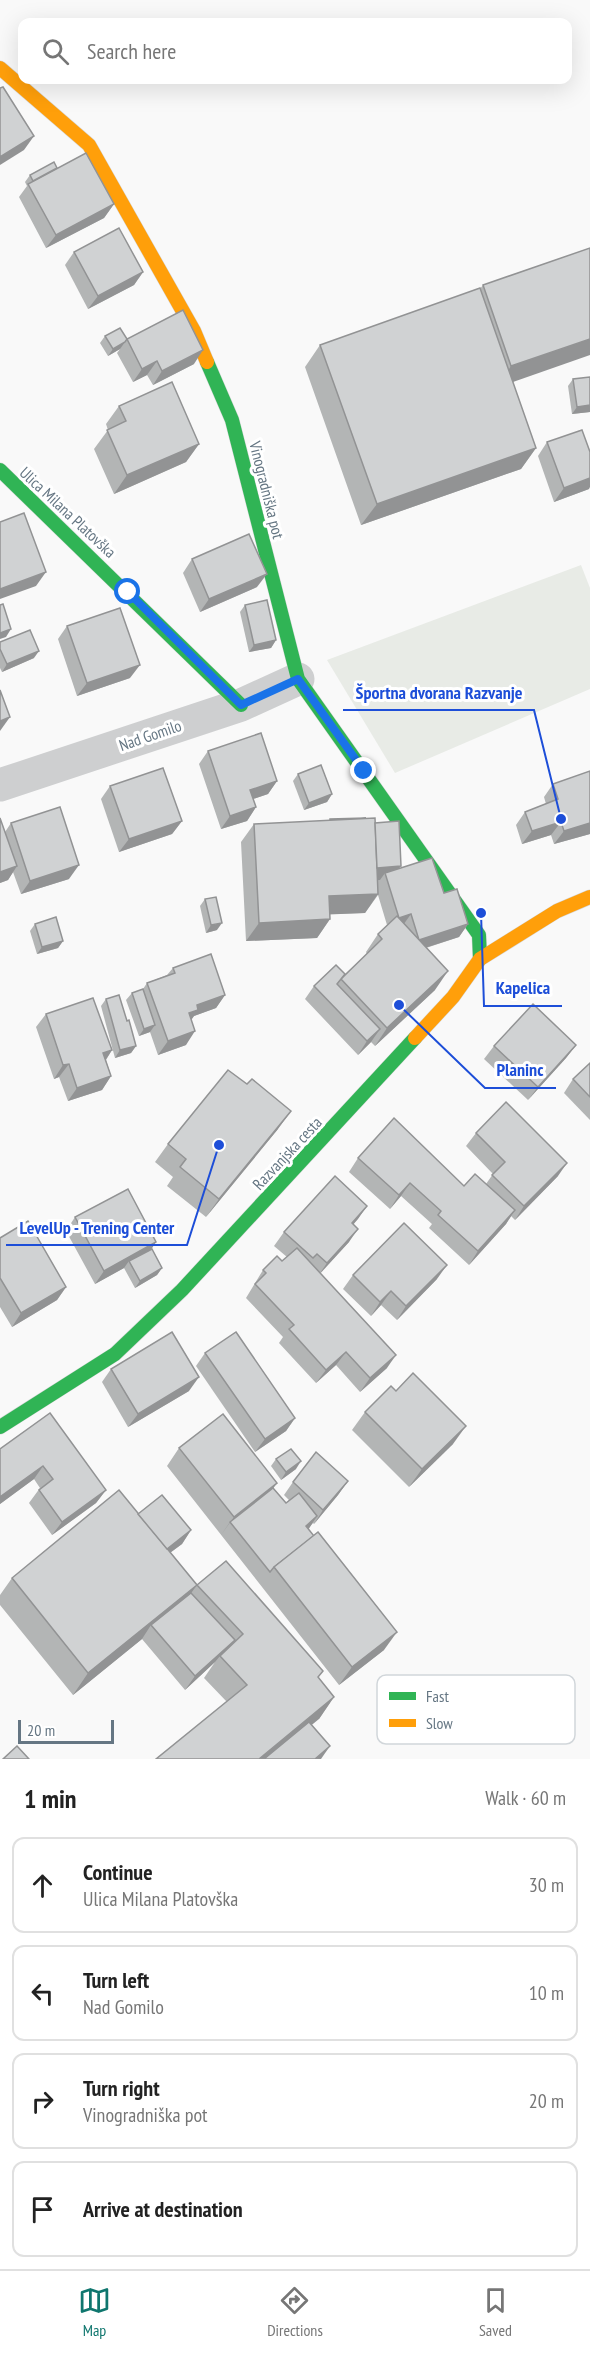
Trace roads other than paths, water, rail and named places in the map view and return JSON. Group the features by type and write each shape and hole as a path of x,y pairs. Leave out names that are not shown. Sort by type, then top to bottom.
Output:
{"street":[{"name":"Vinogradniška pot","path":"0,68 18,84"},
{"name":"Vinogradniška pot","path":"18,84 88,145 194,331 232,420 298,679 479,935 480,959"},
{"name":"Ulica Milana Platovška","path":"0,470 128,592 241,705"},
{"name":"Nad Gomilo","path":"0,785 241,705 298,679"},
{"name":"Razvanjska cesta","path":"0,1427 115,1354 182,1290 453,998 480,959 557,911 590,897"}],"place":[{"name":"Športna dvorana Razvanje","path":"561,819"},
{"name":"Kapelica","path":"481,913"},
{"name":"Planinc","path":"399,1005"},
{"name":"LevelUp - Trening Center","path":"219,1145"}]}
